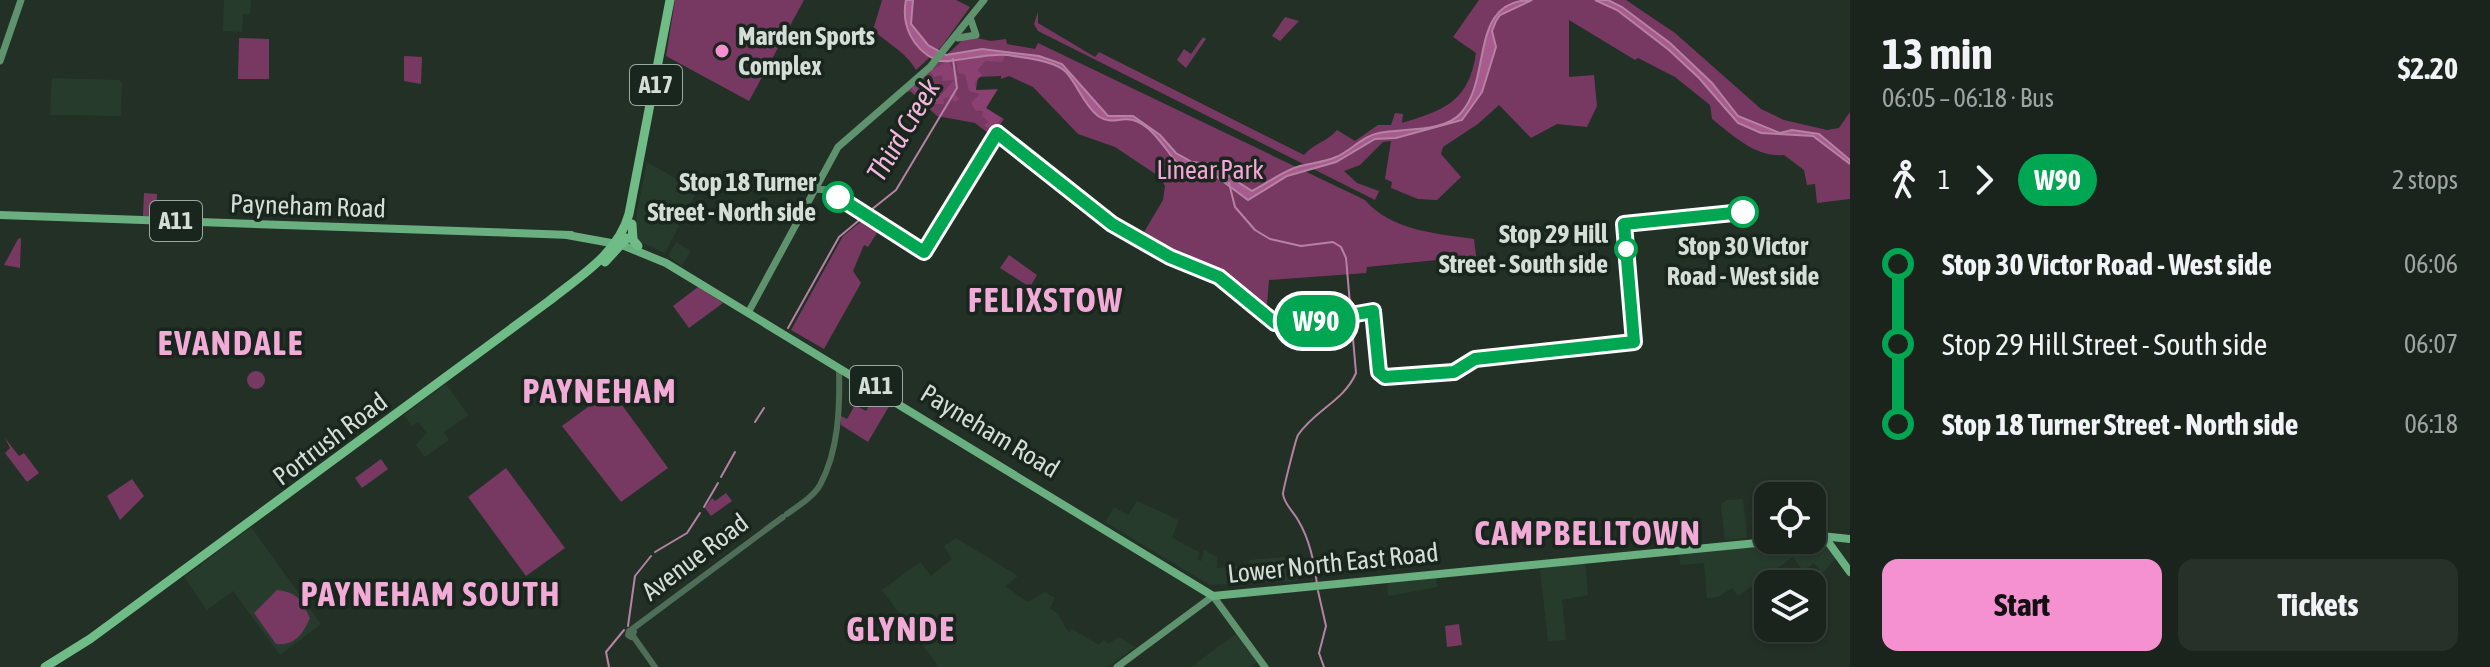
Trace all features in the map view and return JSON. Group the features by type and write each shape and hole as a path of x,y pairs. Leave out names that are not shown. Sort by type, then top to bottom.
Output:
{"highway":[{"name":"A17","path":"616,243 632,224 671,7"},
{"name":"A17","path":"616,243 641,163"},
{"path":"632,224 636,248"},
{"path":"616,243 636,248"},
{"name":"Portrush Road","path":"56,667 616,243"},
{"path":"45,667 88,642"}],"main road":[{"path":"0,61 21,0"},
{"path":"944,50 982,0"},
{"path":"956,39 976,35 973,14"},
{"path":"747,311 834,145 928,66 956,39 962,28"},
{"path":"815,185 829,190"},
{"name":"Payneham Road","path":"0,215 567,235 636,248 862,380 1140,547 1212,594"},
{"path":"747,311 779,251"},
{"path":"756,299 754,308 760,316"},
{"name":"Payneham Road","path":"747,311 760,316 841,369"},
{"path":"1826,537 1850,541"},
{"path":"1832,537 1833,549"},
{"path":"1832,537 1850,565"},
{"name":"Lower North East Road","path":"1212,594 1754,539"},
{"name":"Lower North East Road","path":"1316,582 1754,543"},
{"path":"1826,544 1850,572"},
{"name":"Payneham Road","path":"1140,547 1172,564 1212,594"},
{"path":"1212,594 1268,667"},
{"path":"1212,594 1221,604"},
{"path":"1114,667 1212,594"}],"street":[{"name":"Avenue Road","path":"655,667 632,633 820,485 838,423 841,369"}],"shaded area":[{"path":"224,0 251,0 250,14 243,14 242,32 223,31"},
{"path":"906,0 913,0 911,24 928,45 946,55 982,49 1039,56 1062,64 1108,116 1133,116 1160,135 1176,153 1192,162 1210,164 1252,191 1293,168 1336,157 1373,135 1434,127 1454,119 1471,98 1484,43 1498,13 1512,3 1532,0 1500,15 1496,21 1492,31 1496,47 1482,92 1462,120 1396,138 1375,139 1336,162 1287,176 1248,200 1209,171 1180,166 1140,123 1128,119 1107,120 1098,116 1061,68 1008,55 936,60 920,49 910,35 905,18"},
{"path":"1595,0 1608,0 1622,7 1670,43 1712,83 1738,116 1780,133 1792,130 1819,134 1850,160 1850,164 1813,136 1761,133 1738,123 1699,78 1669,50 1617,10"},
{"path":"988,54 1005,56 1002,62 985,61 978,70 982,75 975,82 976,90 997,90 986,108 1001,118 994,132 984,125 989,122 982,116 983,111 976,111 971,103 980,94 969,91 965,75 958,73 956,60"},
{"path":"948,61 958,77 954,92 959,99 955,102 949,97 943,99 944,104 925,104 925,99 917,96 911,87 915,86 926,97 941,95 954,80 943,81 942,75 934,77 930,71"},
{"path":"52,78 119,80 122,82 121,116 50,115"},
{"path":"647,162 697,191 665,253 636,240 634,227"},
{"path":"676,242 691,251 682,266 668,256"},
{"path":"446,384 468,415 444,432 449,440 425,457 416,445 427,433 418,422 412,426 404,415"},
{"path":"1743,499 1747,538 1725,540 1721,505 1726,500"},
{"path":"1137,501 1179,520 1172,538 1199,552 1198,560 1201,561 1204,550 1217,557 1217,568 1248,565 1249,560 1296,556 1297,581 1210,585 1105,522 1114,507 1128,515"},
{"path":"251,527 321,624 280,655 233,591 207,610 184,577"},
{"path":"956,538 1018,576 1005,586 1028,602 1045,592 1055,598 1050,608 1058,614 1069,633 1072,629 1099,645 1104,640 1108,644 1119,637 1135,647 1108,667 939,667 882,590 920,562 931,576 952,559 944,546"},
{"path":"1754,546 1754,554 1826,554 1826,546 1836,558 1826,570 1819,570 1814,563 1802,570 1793,557 1775,570 1754,570 1754,585 1738,596 1732,588 1718,597 1707,598 1704,563 1680,565 1679,552"},
{"path":"1585,562 1588,595 1562,600 1566,640 1548,641 1540,570 1542,566"},
{"path":"1436,576 1437,587 1388,596 1387,581"},
{"path":"1237,633 1258,661 1250,667 1191,667"}],"green space":[{"name":"Marden Sports Complex","path":"675,0 804,0 749,101 666,56"},
{"path":"882,0 956,0 970,7 942,46 916,70 902,53 873,30"},
{"path":"1479,0 1626,0 1675,33 1761,109 1784,120 1827,130 1839,128 1850,112 1850,199 1817,203 1815,184 1807,185 1804,170 1784,155 1764,153 1746,144 1712,119 1710,105 1675,77 1638,58 1635,60 1569,20 1569,77 1594,75 1597,106 1587,127 1557,124 1531,138 1499,105 1478,124 1443,147 1441,154 1461,177 1437,200 1418,199 1391,188 1392,182 1385,179 1391,141 1383,142 1360,165 1344,171 1357,183 1379,191 1375,200 1038,31 1034,24 1038,12 1038,23 1095,57 1099,52 1304,155 1337,130 1355,141 1378,125 1391,125 1395,113 1403,114 1402,123 1431,113 1452,101 1468,82 1476,53 1453,37"},
{"path":"1285,17 1299,21 1280,41 1272,36"},
{"name":"Linear Park","path":"967,36 991,41 1006,39 1007,44 1035,49 1038,43 1365,200 1387,218 1415,229 1474,239 1476,256 1367,267 1366,273 1269,280 1266,316 1219,277 1172,258 1140,239 1163,200 1165,186 1160,177 1115,147 1078,134 1033,87 1009,76 1001,79 1001,76 978,77 976,90 998,89 986,108 1004,119 992,136 975,123 937,116 910,91 905,93"},
{"path":"1203,37 1206,39 1186,68 1177,60 1184,49 1191,54"},
{"path":"239,38 269,39 269,79 238,79"},
{"path":"404,56 422,57 421,84 404,81"},
{"path":"144,193 157,194 156,217 143,216"},
{"path":"863,220 879,230 868,247 864,245 853,271 861,283 824,349 791,330 843,236"},
{"path":"21,238 20,268 4,265 18,239"},
{"path":"1009,255 1037,275 1030,287 1000,268"},
{"path":"698,287 723,303 689,328 673,306"},
{"path":"256,371 265,380 256,389 247,380"},
{"path":"611,390 668,468 621,502 562,426"},
{"path":"876,394 891,403 868,442 841,425 841,416 847,419 855,405 866,411"},
{"path":"5,438 19,456 24,453 39,473 27,482 5,453 10,448"},
{"path":"381,459 388,469 362,488 355,478"},
{"path":"506,468 565,548 526,576 468,497"},
{"path":"132,479 144,496 120,520 107,496"},
{"path":"726,493 732,501 711,516 705,508 712,498 715,501"},
{"path":"277,590 298,598 310,618 305,629 289,643 276,644 254,613"},
{"path":"1459,624 1462,645 1447,647 1445,626"}],"waterway":[{"name":"Third Creek","path":"866,214 896,190 957,88 953,59"},
{"path":"1229,183 1235,207 1255,230 1270,239 1301,246 1333,242 1341,247 1346,258 1356,373 1344,391 1298,435 1283,494 1306,535 1317,584"},
{"name":"Third Creek","path":"788,328 839,237 863,217"},
{"name":"Third Creek","path":"755,422 764,408"},
{"name":"Third Creek","path":"721,477 735,452"},
{"name":"Third Creek","path":"704,507 718,483"},
{"name":"Third Creek","path":"655,552 687,533 700,513"},
{"name":"Third Creek","path":"628,626 635,576 651,556"},
{"path":"1318,591 1326,626 1319,653 1324,667"},
{"name":"Third Creek","path":"609,667 606,652 624,630"}],"bus line":[{"name":"W90","path":"838,197 922,253 997,133 1112,224 1170,257 1219,277 1275,323 1328,319 1373,311 1379,372 1385,377 1454,372 1465,366 1467,361 1475,359 1634,342 1624,224 1743,212"}],"place":[{"name":"Marden Sports Complex","path":"722,51"},
{"name":"Stop 18 Turner Street - North side","path":"838,197"},
{"name":"Stop 30 Victor Road - West side","path":"1743,212"},
{"name":"Stop 29 Hill Street - South side","path":"1626,249"}],"district":[{"name":"FELIXSTOW","path":"1046,300"},
{"name":"EVANDALE","path":"231,343"},
{"name":"PAYNEHAM","path":"600,391"},
{"name":"CAMPBELLTOWN","path":"1588,533"},
{"name":"PAYNEHAM SOUTH","path":"431,594"},
{"name":"GLYNDE","path":"901,629"}]}
